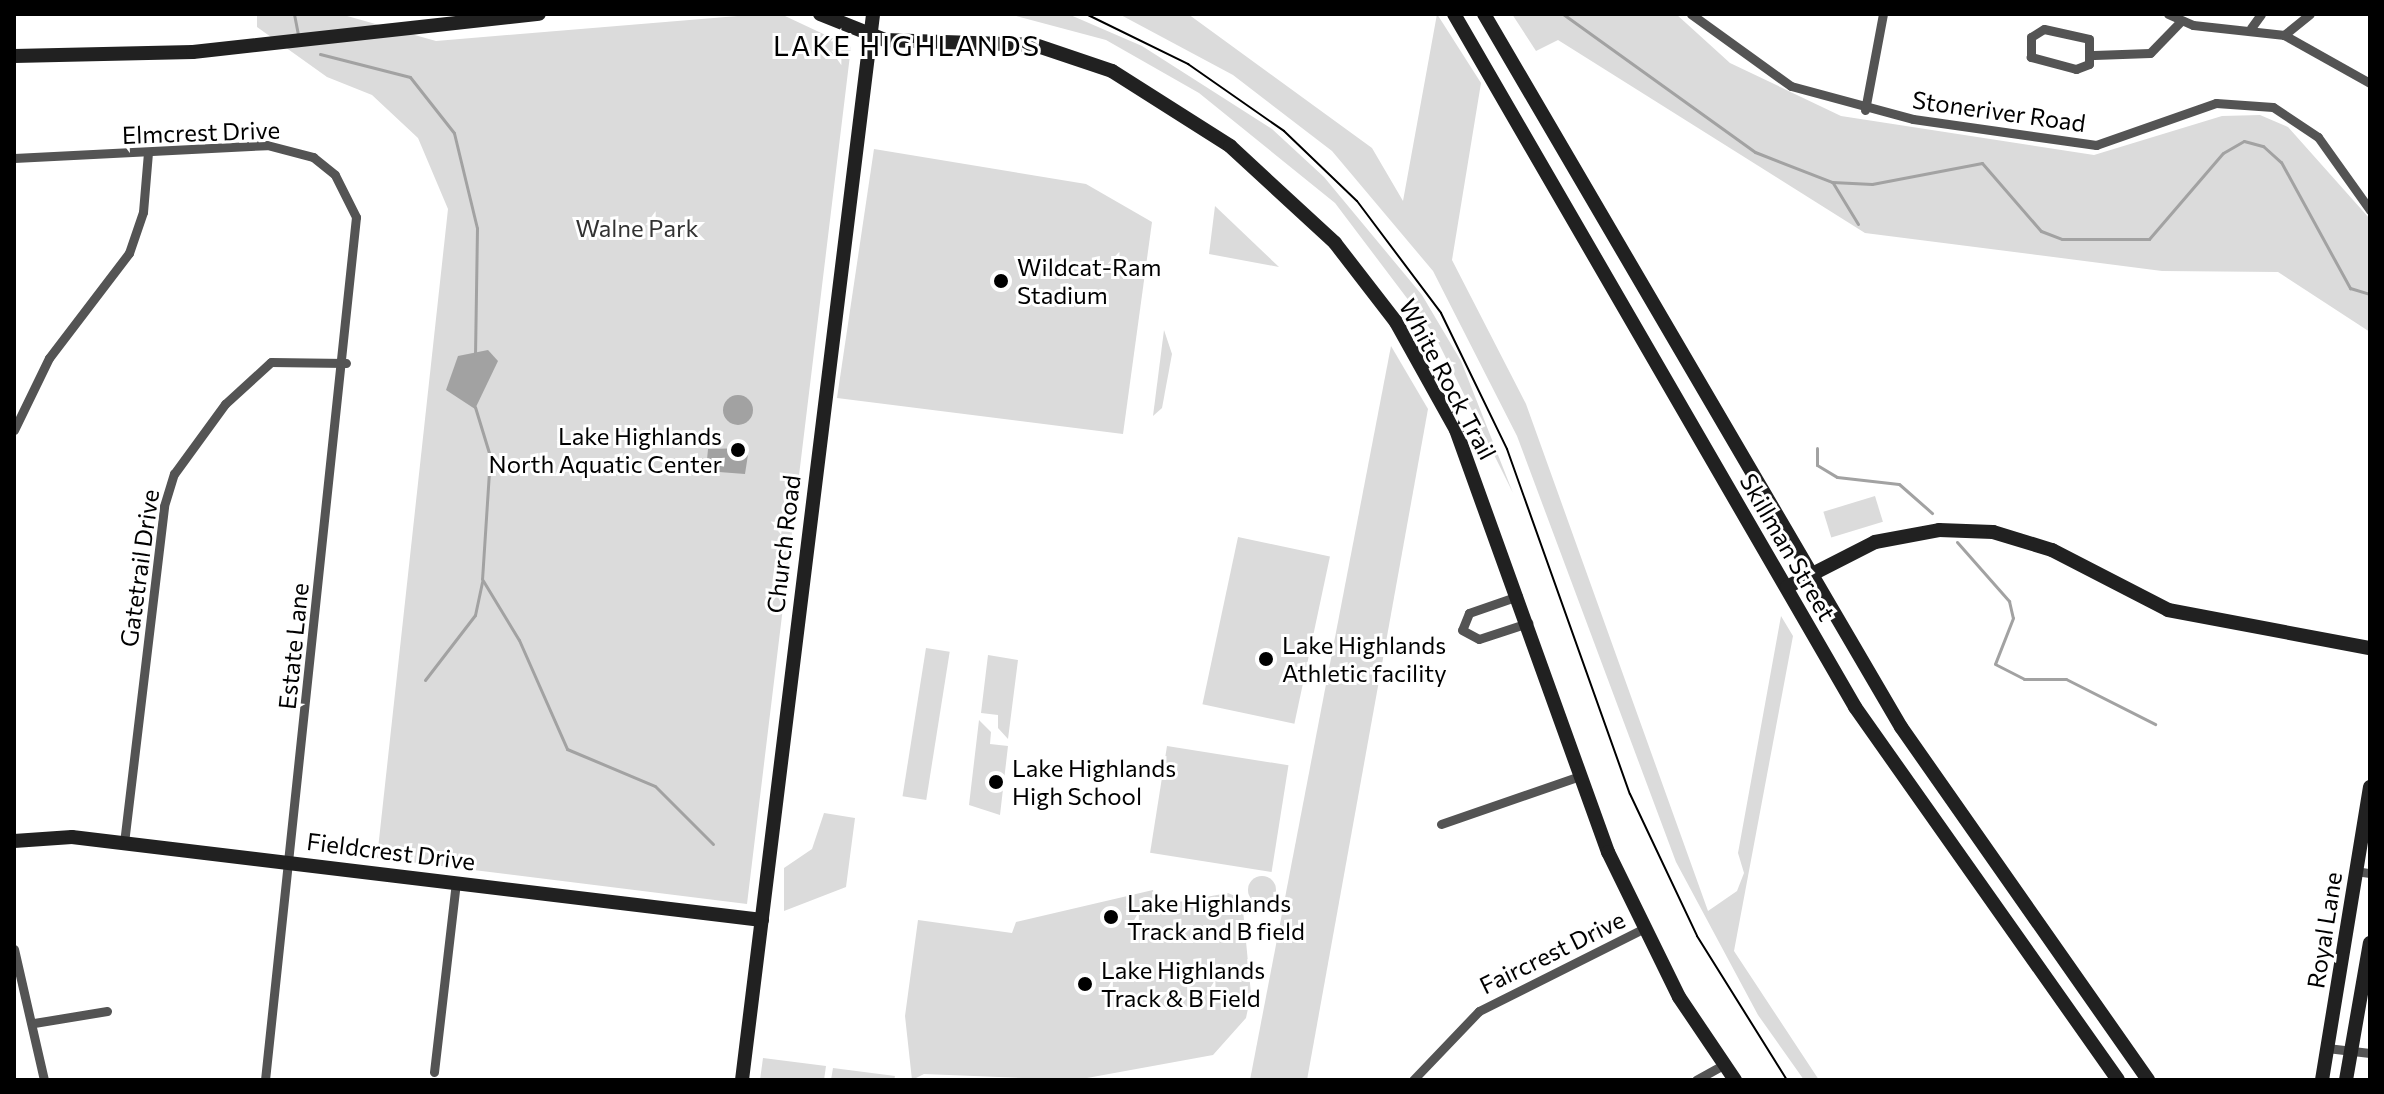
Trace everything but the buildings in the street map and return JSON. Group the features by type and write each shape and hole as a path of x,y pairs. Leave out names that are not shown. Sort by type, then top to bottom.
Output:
{"street":[{"path":"14,56 193,52 539,14"},
{"name":"White Rock Trail","path":"820,14 870,37 926,46 1015,43 1075,56 1230,146 1335,243 1396,322 1472,467 1580,776 1643,929 1723,1065 1735,1080"},
{"name":"Church Road","path":"742,1080 873,14"},
{"name":"Skillman Street","path":"1454,14 1880,746 2118,1080"},
{"name":"Skillman Street","path":"1484,14 1809,574 1918,753 2148,1080"},
{"name":"Stoneriver Road","path":"1691,14 1768,74 1865,110 2096,145 2197,108 2256,103 2304,124 2368,205"},
{"path":"1865,110 1883,14"},
{"path":"2168,14 2180,22 2251,28 2284,35 2370,83"},
{"path":"2251,28 2261,14"},
{"path":"2284,35 2310,14"},
{"path":"2094,55 2081,35 2044,29 2031,37 2029,50 2038,61 2083,68 2094,55 2150,53 2180,22"},
{"path":"1537,158 1562,145"},
{"name":"Elmcrest Drive","path":"14,158 295,150 335,175 356,217"},
{"path":"14,430 49,358 129,253 143,212 148,153"},
{"name":"Estate Lane","path":"265,1080 346,363 356,217"},
{"name":"Gatetrail Drive","path":"124,843 164,506 174,474 216,414 271,362 346,363"},
{"path":"1787,587 1809,574 1907,534 1993,532 2052,550 2168,610 2370,648"},
{"path":"1518,596 1469,613 1462,630 1479,639 1528,623"},
{"path":"1441,824 1580,776"},
{"name":"Royal Lane","path":"2322,1080 2363,872 2370,787"},
{"name":"Fieldcrest Drive","path":"14,841 124,843 762,920"},
{"path":"434,1072 456,881"},
{"name":"Faircrest Drive","path":"1413,1080 1479,1011 1643,929"},
{"name":"Royal Lane","path":"2346,1080 2370,943"},
{"path":"14,949 34,1023 44,1080"},
{"path":"34,1023 107,1011"},
{"path":"2327,1048 2370,1053"},
{"path":"1696,1080 1723,1065"}],"green space":[{"name":"Walne Park","path":"257,14 340,14 436,41 762,14 785,16 851,47 747,904 377,858 448,209 418,138 372,95 327,77 257,27"},
{"path":"1009,14 1068,14 1142,46 1272,129 1324,177 1422,295 1461,361 1513,493 1434,334 1335,203 1199,93 1106,40"},
{"path":"1119,14 1188,14 1372,148 1403,201 1437,14 1481,83 1452,260 1526,404 1708,911 1737,891 1744,873 1738,853 1781,616 1793,636 1734,951 1819,1080 1804,1080 1758,1015 1676,862 1517,436 1433,271 1332,151 1233,75"},
{"path":"1512,14 1676,14 1730,63 1841,116 2094,155 2222,116 2260,115 2288,127 2370,219 2370,332 2278,272 2162,271 1865,233 1558,40 1536,51"},
{"name":"Wildcat-Ram Stadium","path":"874,149 1086,184 1152,222 1123,434 837,398"},
{"path":"1215,206 1279,267 1209,254"},
{"path":"1164,330 1172,354 1162,408 1153,416"},
{"path":"1391,346 1428,409 1307,1080 1250,1080"},
{"path":"1875,496 1883,522 1831,538 1823,512"},
{"name":"Lake Highlands Athletic facility","path":"1238,537 1330,557 1294,724 1202,704"},
{"path":"926,648 950,652 926,800 903,796"},
{"path":"988,655 1018,660 1008,739 998,728 998,715 981,713"},
{"path":"979,720 991,732 990,744 1008,746 1000,815 969,805"},
{"path":"1167,746 1288,765 1272,872 1150,853"},
{"path":"824,813 855,818 846,887 784,911 784,868 812,849"},
{"path":"1262,876 1272,880 1276,890 1272,900 1262,904 1252,900 1248,890 1252,880"},
{"name":"Lake Highlands Track & B Field","path":"1153,890 1156,906 1228,893 1242,899 1251,994 1246,1018 1213,1055 1076,1080 924,1074 912,1080 905,1016 918,920 1012,933 1016,922"},
{"path":"763,1058 826,1066 824,1080 760,1080"},
{"path":"833,1068 895,1076 894,1080 831,1080"}],"shaded area":[{"path":"488,350 498,361 475,409 446,390 458,356"},
{"path":"738,395 744,396 752,404 752,416 744,424 738,425 732,424 724,416 723,410 724,404 732,396"},
{"path":"749,448 745,474 706,471 708,449"}],"waterway":[{"path":"294,14 298,34"},
{"path":"1563,14 1755,152 1832,182 1872,184 1982,163 2041,231 2062,239 2149,239 2223,153 2244,141 2263,146 2281,162 2350,288 2370,294"},
{"path":"320,54 410,77 454,133 477,228 475,355"},
{"path":"1833,183 1858,224"},
{"path":"475,407 490,456 482,579 519,640 567,749 655,786 713,844"},
{"path":"1817,448 1817,465 1837,477 1899,484 1932,513"},
{"path":"1957,542 2009,601 2013,618 1995,664 2024,679 2066,679 2155,724"},
{"path":"425,680 475,615 482,582"}],"tram line":[{"path":"1086,14 1188,64 1284,131 1357,201 1441,313 1507,449 1630,794 1697,936 1787,1080"}],"place":[{"name":"Wildcat-Ram Stadium","path":"1001,281"},
{"name":"Lake Highlands North Aquatic Center","path":"738,450"},
{"name":"Lake Highlands Athletic facility","path":"1266,659"},
{"name":"Lake Highlands High School","path":"996,782"},
{"name":"Lake Highlands Track and B field","path":"1111,917"},
{"name":"Lake Highlands Track & B Field","path":"1085,984"}],"district":[{"name":"LAKE HIGHLANDS","path":"907,45"}]}
